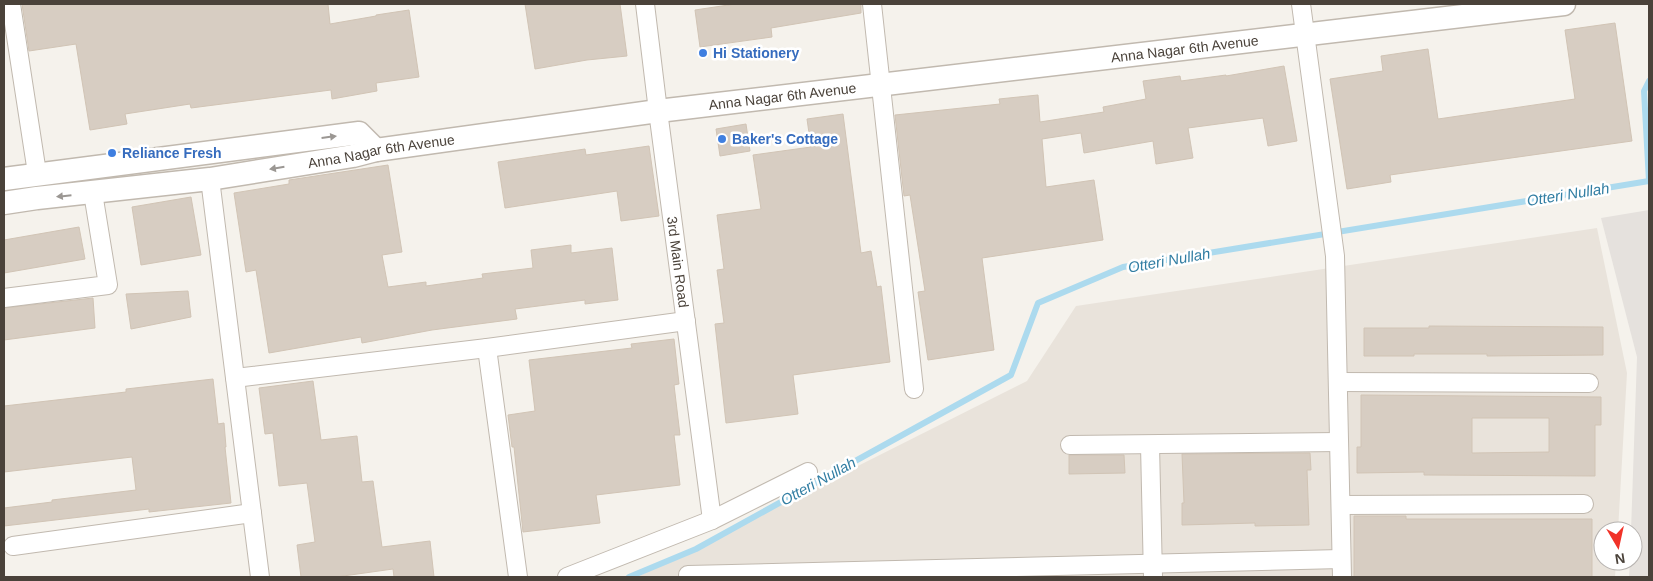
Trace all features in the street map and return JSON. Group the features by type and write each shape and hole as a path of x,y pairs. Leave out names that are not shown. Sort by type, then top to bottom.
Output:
{"street":[{"path":"11,4 37,173"},
{"name":"3rd Main Road","path":"645,4 712,520"},
{"path":"872,4 914,389"},
{"path":"1301,4 1335,256 1342,577"},
{"name":"Anna Nagar 6th Avenue","path":"4,203 210,179 353,156 376,150 658,111 1306,34 1512,7 1564,4"},
{"path":"4,178 359,133 376,150"},
{"path":"210,179 260,577"},
{"path":"4,298 108,285 93,193"},
{"path":"235,378 487,348 686,321"},
{"path":"487,348 518,577"},
{"path":"1338,382 1588,383"},
{"path":"1070,445 1339,442"},
{"path":"1150,445 1153,571"},
{"path":"567,577 712,520 808,472"},
{"path":"1340,504 1584,504"},
{"path":"13,546 252,513"},
{"path":"688,575 1153,571 1342,559"}],"shaded area":[{"path":"1649,210 1649,577 1629,577 1629,571 1643,571 1643,521 1631,521 1637,357 1601,218"},
{"path":"1597,228 1627,373 1619,521 1593,521 1593,571 1615,571 1615,577 637,577 1027,381 1076,306"}],"building":[{"path":"22,4 328,4 330,24 409,10 419,77 376,83 377,91 332,99 331,90 191,108 190,104 125,114 127,124 90,130 76,44 29,51"},
{"path":"525,4 620,4 627,56 587,60 535,69"},
{"path":"735,4 861,4 861,13 771,28 772,37 700,47 695,10"},
{"path":"1615,23 1632,141 1390,175 1391,182 1347,189 1330,79 1383,71 1381,56 1428,49 1438,119 1575,99 1565,30"},
{"path":"1284,66 1297,141 1268,146 1263,118 1188,128 1193,158 1156,164 1153,141 1084,153 1081,133 1042,139 1046,187 1094,180 1103,240 982,258 994,350 928,360 918,292 925,291 910,195 904,196 895,115 1000,104 999,99 1038,95 1040,122 1104,112 1103,107 1146,99 1143,81 1180,76 1181,81 1226,76"},
{"path":"843,114 861,253 871,251 877,287 881,286 890,362 793,375 798,414 726,423 715,324 724,323 717,270 724,269 717,215 761,209 753,155 811,147 807,119"},
{"path":"746,124 750,151 720,156 716,129"},
{"path":"649,146 659,216 621,221 617,191 505,208 498,162 585,149 586,155"},
{"path":"388,165 402,252 382,255 388,287 426,282 426,286 483,278 482,274 533,268 531,250 571,245 571,253 612,248 618,300 585,304 585,300 515,309 517,319 432,330 362,343 361,337 269,353 256,270 246,272 234,193 289,184 289,180"},
{"path":"191,197 201,255 141,265 132,207"},
{"path":"79,227 85,259 4,273 4,240"},
{"path":"188,291 191,317 131,329 126,294"},
{"path":"93,298 95,328 4,340 4,308"},
{"path":"1429,326 1603,327 1603,355 1487,356 1487,354 1414,354 1414,356 1364,356 1364,328 1429,328"},
{"path":"674,339 679,384 674,385 680,435 674,435 680,485 596,495 600,523 523,532 514,447 512,447 508,415 535,411 529,360 632,348 631,344"},
{"path":"213,379 218,424 224,423 231,503 149,512 149,509 4,526 4,508 136,490 132,457 4,472 4,406 126,392 126,389"},
{"path":"313,381 321,440 357,436 362,482 373,481 382,547 430,541 434,577 394,577 393,569 336,577 301,577 297,545 315,542 307,483 279,486 273,433 265,434 259,388"},
{"path":"1361,395 1601,397 1601,425 1595,425 1595,476 1424,475 1424,472 1357,473 1357,447 1361,447","holes":["1472,418 1549,418 1549,452 1472,453"]},
{"path":"1310,453 1311,470 1307,470 1309,525 1255,526 1255,523 1182,525 1182,503 1184,503 1182,454"},
{"path":"1069,455 1124,455 1125,473 1069,474"},
{"path":"1354,516 1406,516 1406,519 1592,519 1592,577 1354,577"}],"waterway":[{"name":"Otteri Nullah","path":"629,577 696,549 1011,375 1038,303 1123,267 1649,181 1644,91 1649,81"}],"place":[{"name":"Hi Stationery","path":"703,53"},
{"name":"Baker's Cottage","path":"722,139"},
{"name":"Reliance Fresh","path":"112,153"}]}
